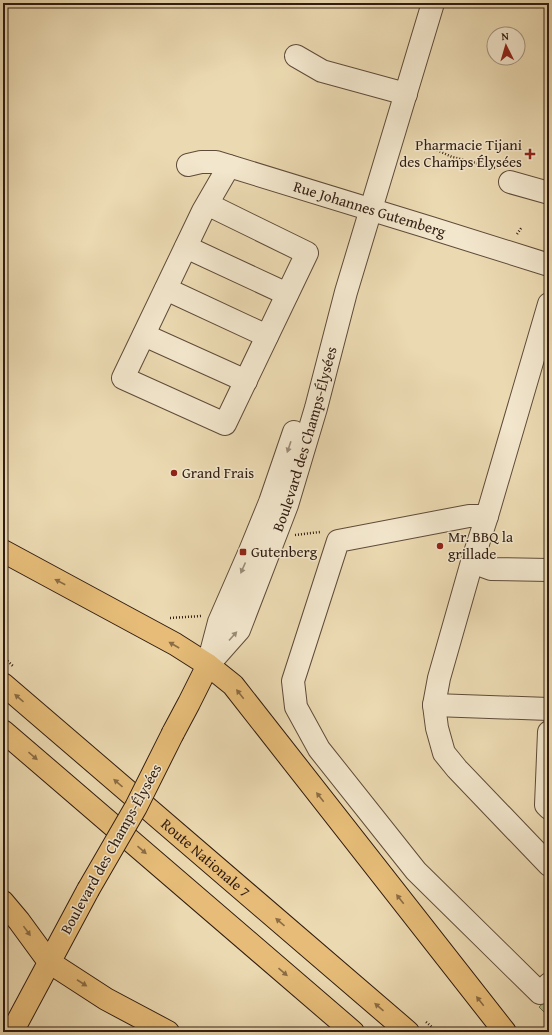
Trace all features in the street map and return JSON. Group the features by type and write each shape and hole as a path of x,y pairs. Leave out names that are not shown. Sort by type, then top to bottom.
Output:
{"main road":[{"path":"3,551 174,644 208,665 233,686 504,1032"},
{"name":"Boulevard des Champs-Élysées","path":"12,1032 88,890 136,807 208,665"},
{"name":"Route Nationale 7","path":"3,684 408,1032"},
{"path":"3,731 353,1032"},
{"path":"3,902 49,962 106,998 168,1032"}],"street":[{"name":"Boulevard des Champs-Élysées","path":"208,665 239,630 287,505 316,408 346,292 433,3"},
{"path":"296,56 322,70 406,94"},
{"name":"Rue Johannes Gutemberg","path":"188,165 201,162 216,162 549,265"},
{"path":"207,204 306,253 225,424 123,378 207,204 228,166"},
{"path":"510,182 549,193"},
{"path":"186,247 287,294"},
{"path":"166,289 267,336"},
{"name":"Boulevard des Champs-Élysées","path":"208,665 219,622 270,502 303,406 346,292"},
{"path":"549,304 487,516 472,562 439,678 434,705 437,728 444,753 457,769 549,865"},
{"path":"144,335 246,381"},
{"path":"487,516 469,516 338,541 293,681 296,707 319,749 416,871 540,993 549,984"},
{"path":"472,562 491,569 549,570"},
{"path":"434,705 549,709"},
{"path":"549,732 546,805 549,808"}],"path":[{"path":"426,145 452,157 499,168 510,182"},
{"path":"274,538 336,531 338,541"}],"green space":[{"path":"549,998 549,1017 539,1007"}],"place":[{"name":"Pharmacie Tijani des Champs Élysées","path":"530,154"},
{"name":"Grand Frais","path":"174,473"},
{"name":"Mr. BBQ la grillade","path":"440,546"},
{"name":"Gutenberg","path":"243,552"}]}
